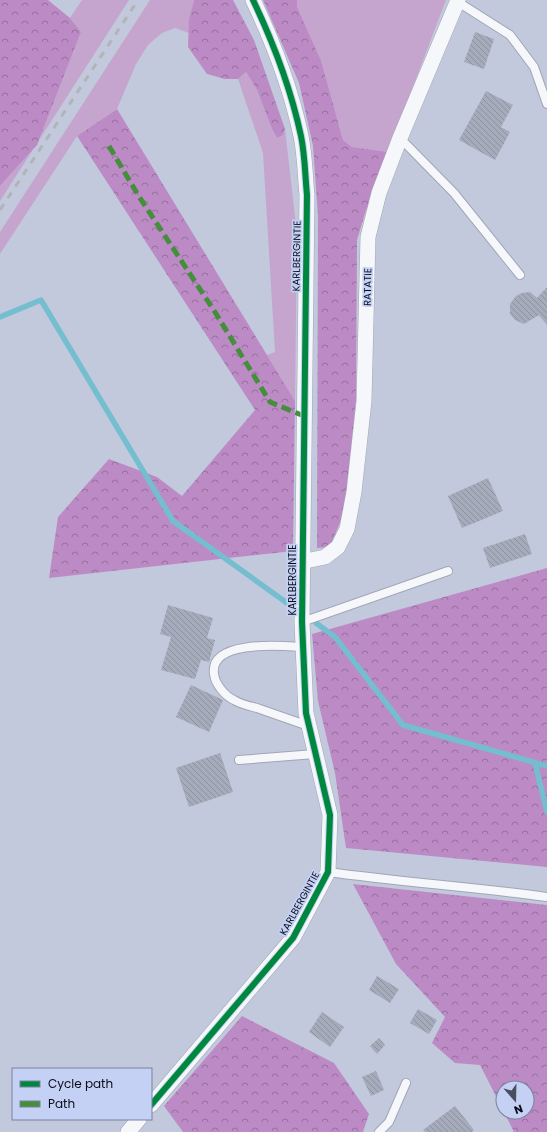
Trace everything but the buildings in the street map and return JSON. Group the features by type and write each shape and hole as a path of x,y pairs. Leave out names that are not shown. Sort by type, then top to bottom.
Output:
{"street":[{"name":"KARLBERGINTIE","path":"152,1104 293,938 328,872 330,815 306,713 302,622 301,562 307,195 301,138 289,88 268,32 253,0"},
{"name":"RATATIE","path":"301,562 325,557 338,547 347,529 354,492 364,401 368,237 379,192 400,138 458,1"},
{"path":"128,1132 138,1120"}],"lane":[{"path":"458,1 510,35 534,67 547,104"},
{"path":"400,138 454,193 520,275"},
{"path":"302,622 448,571"},
{"path":"303,646 250,646 232,650 222,656 215,664 214,673 217,683 233,700 309,726"},
{"path":"238,760 315,754"},
{"path":"328,872 383,880 502,891 547,897"},
{"path":"378,1132 389,1122 406,1083"}],"shaded area":[{"path":"82,0 129,0 39,141 81,32 70,18"},
{"path":"150,0 194,0 189,19 189,33 175,28 162,33 148,45 136,64 117,109 77,136 0,254 0,232"},
{"path":"297,0 446,0 388,152 352,147 343,140 337,118 297,7"},
{"path":"246,72 257,90 277,138 283,135 285,129 297,234 295,401 267,355 275,352 263,153 238,79"},
{"path":"33,149 0,201 0,186"}],"green space":[{"path":"0,0 48,0 70,18 81,32 37,145 0,186"},
{"path":"194,0 233,0 254,40 285,129 283,135 277,138 257,90 246,72 238,79 225,79 207,74 188,47 189,19"},
{"path":"263,0 297,0 297,7 321,61 343,140 352,147 388,152 366,210 357,240 356,400 345,510 330,547 317,548 318,216 313,146 299,83"},
{"path":"117,109 295,401 293,551 49,578 58,517 109,459 157,477 182,496 255,410 77,136"},
{"path":"547,568 547,867 346,848 335,773 318,701 312,634"},
{"path":"353,884 547,905 547,1132 514,1132 508,1120 535,1120 535,1080 495,1080 495,1094 480,1065 455,1063 432,1043 445,1017 396,964"},
{"path":"242,1016 334,1063 369,1114 363,1132 183,1132 164,1106"}],"waterway":[{"path":"0,317 41,300 173,521 287,603"},
{"path":"316,623 335,637 403,725 547,766"},
{"path":"535,763 547,812"}],"railway":[{"path":"0,210 138,0"}],"marked path":[{"path":"109,146 138,195 215,312 270,402 304,416"}],"cycle path":[{"path":"152,1104 293,938 328,872 330,815 306,713 302,622 307,195 304,158 297,118 287,84 275,50 253,0"}]}
